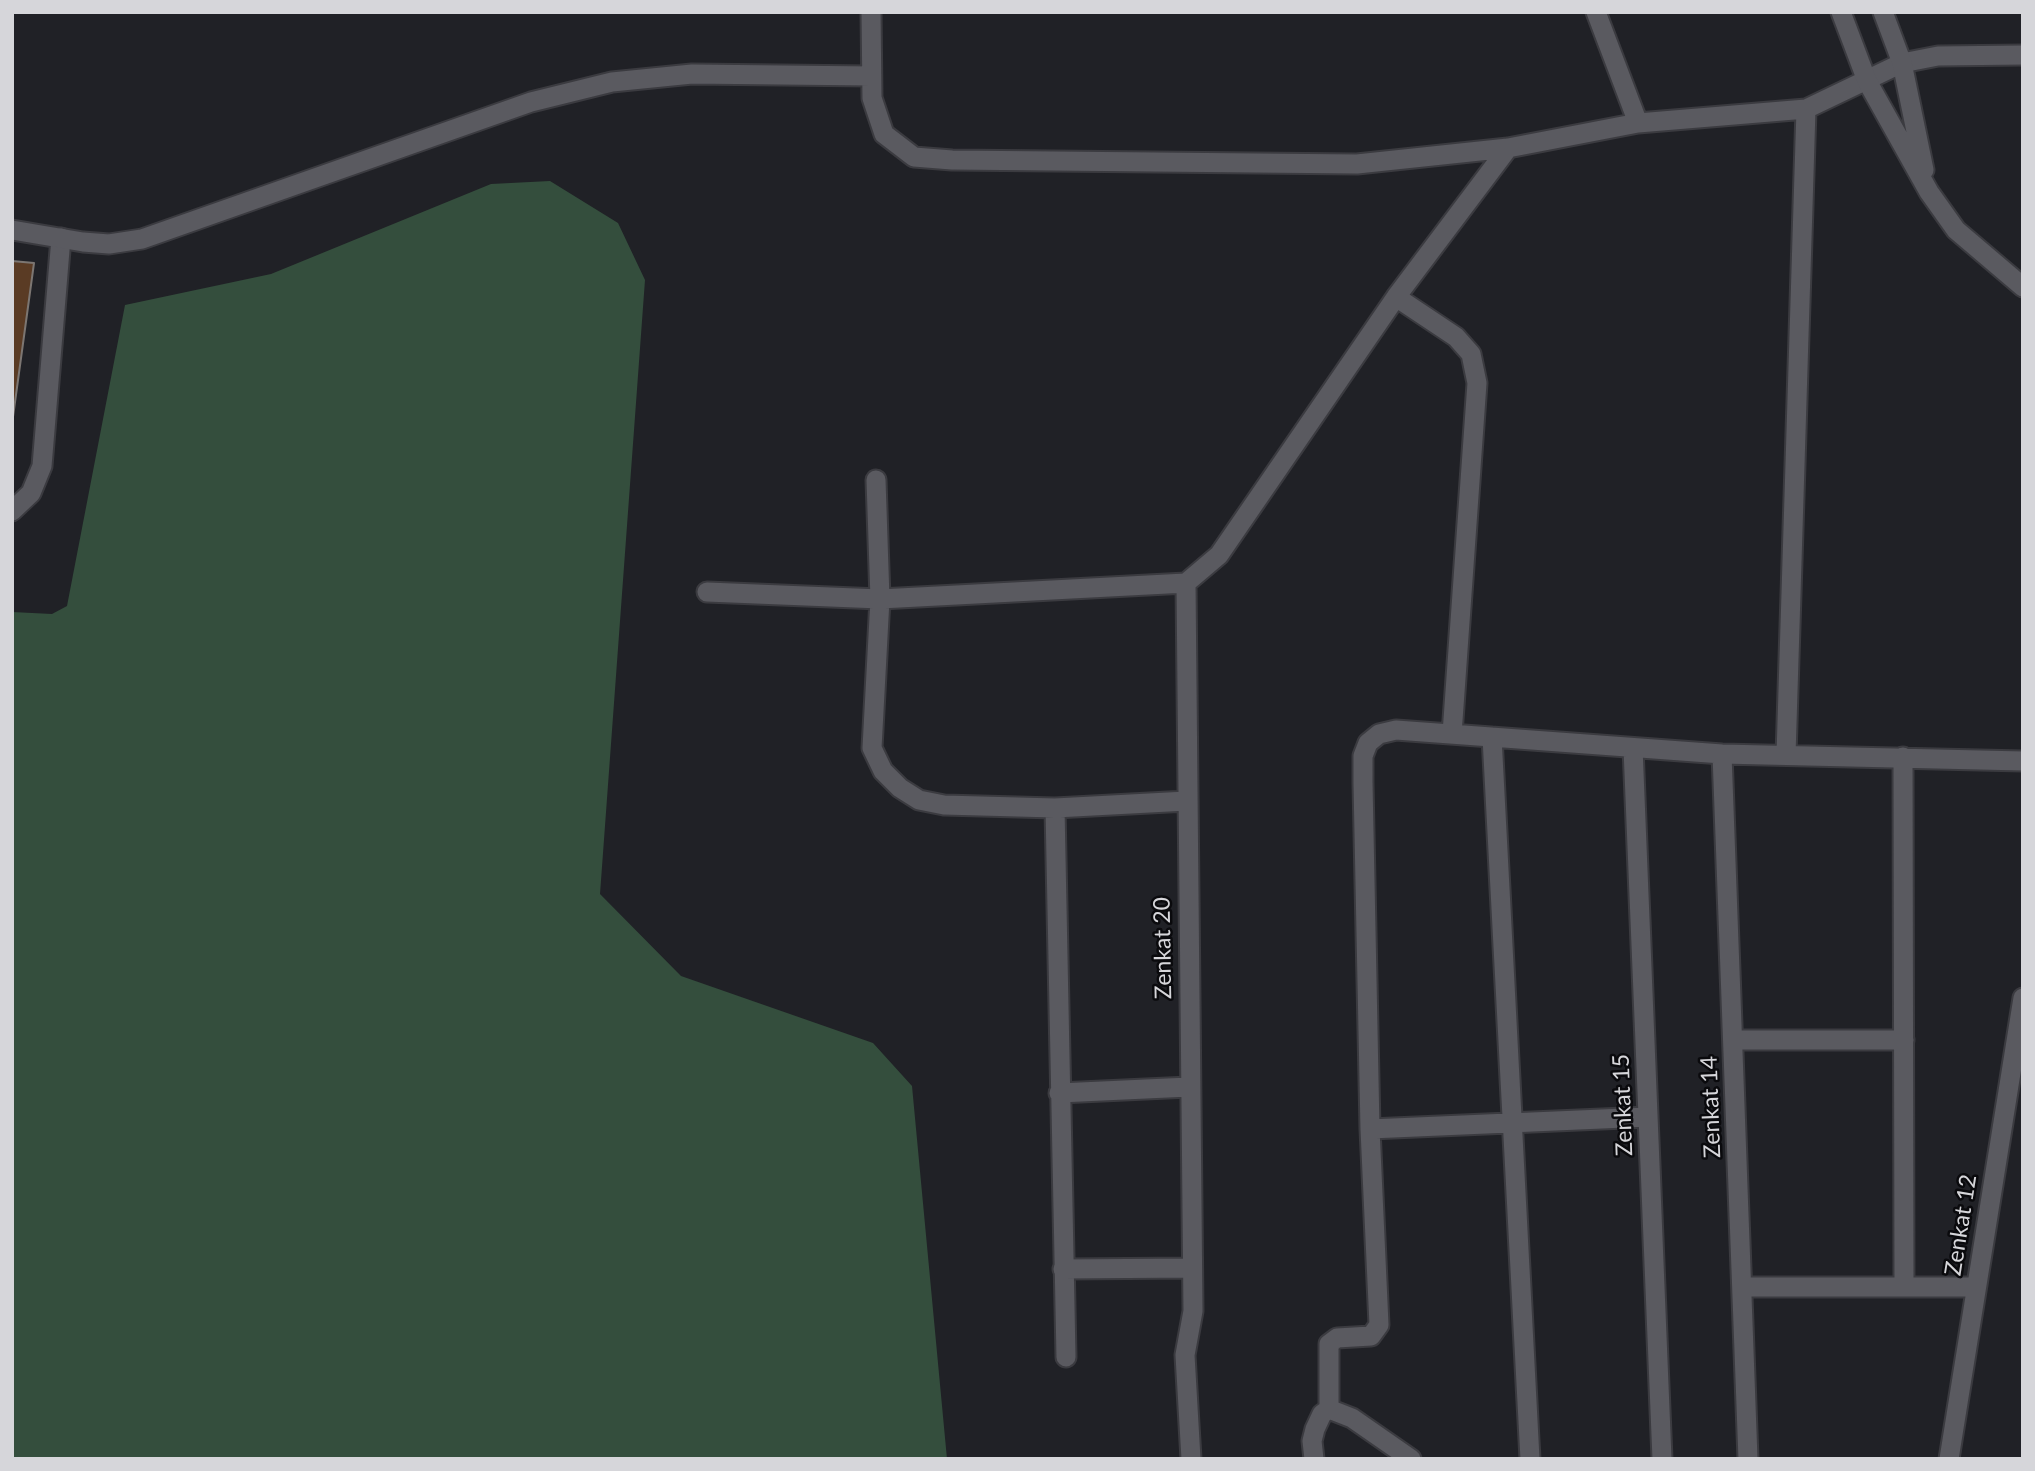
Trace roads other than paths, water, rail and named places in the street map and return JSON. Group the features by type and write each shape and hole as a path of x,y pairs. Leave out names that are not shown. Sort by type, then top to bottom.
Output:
{"street":[{"path":"871,12 872,98 884,134 914,157 1357,164 1508,148 1638,123 1806,109 1902,63 1938,56 2023,55"},
{"path":"1596,12 1638,123"},
{"path":"1841,12 1867,80 1929,192 1956,230 2023,287"},
{"path":"1883,12 1902,63 1929,192"},
{"path":"12,230 109,244 142,239 531,102 612,82 692,74 871,76"},
{"path":"1786,755 1806,109"},
{"path":"707,592 880,599 1186,583 1219,555 1396,297 1508,148"},
{"path":"12,511 31,493 42,466 61,238"},
{"path":"1396,297 1456,337 1471,354 1477,383 1452,734"},
{"path":"876,480 880,599 872,748 883,771 900,788 919,800 944,805 1055,808 1187,801"},
{"name":"Zenkat 20","path":"1186,583 1193,1311 1185,1355 1191,1459"},
{"path":"1313,1450 1318,1421 1329,1409 1329,1344 1337,1339 1371,1336 1379,1325 1370,1129 1363,756 1368,743 1379,734 1396,730 1722,754 2023,761"},
{"path":"1492,737 1530,1459"},
{"name":"Zenkat 15","path":"1633,748 1662,1459"},
{"name":"Zenkat 14","path":"1722,754 1748,1459"},
{"path":"1903,757 1904,1287"},
{"path":"1055,808 1066,1357"},
{"name":"Zenkat 12","path":"1949,1459 2023,999"},
{"path":"1733,1040 1904,1040"},
{"path":"1059,1093 1189,1087"},
{"path":"1370,1129 1648,1117"},
{"path":"1063,1269 1192,1268"},
{"path":"1741,1287 1976,1287"},
{"path":"1329,1409 1352,1418 1411,1459"}]}
